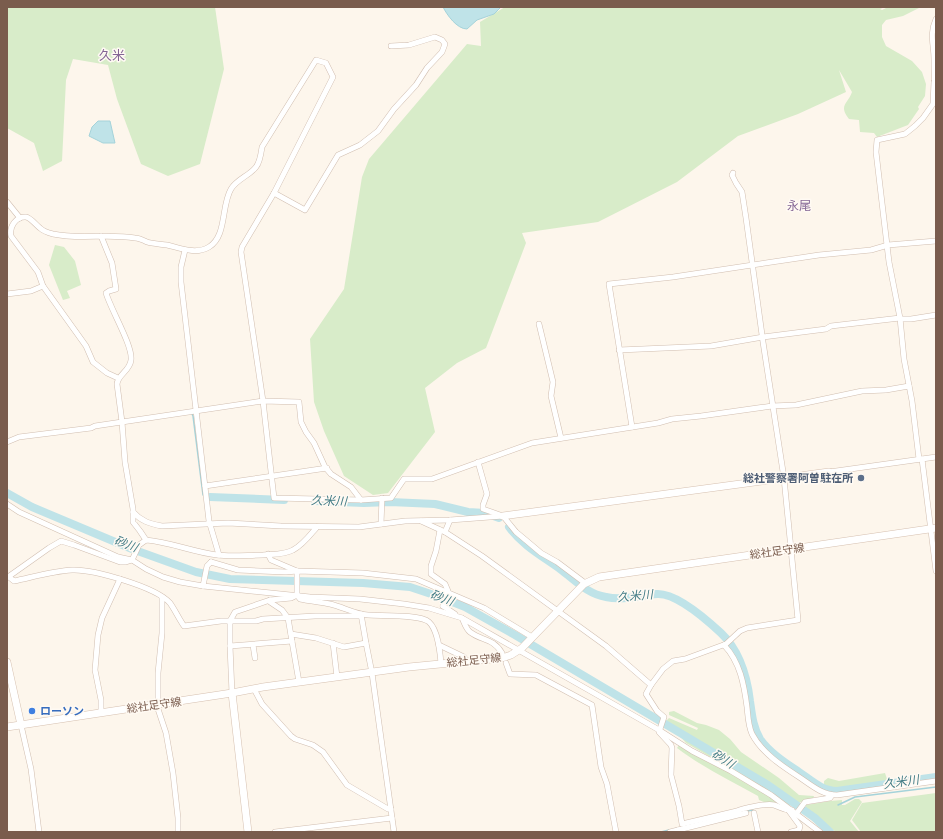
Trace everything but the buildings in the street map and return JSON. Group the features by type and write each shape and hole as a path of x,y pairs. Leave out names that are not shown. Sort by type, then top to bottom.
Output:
{"main road":[{"path":"501,516 829,472"},
{"name":"総社足守線","path":"7,727 232,694 299,682 441,663 502,658 511,655 520,649 583,585 599,577 933,528"},
{"path":"7,662 21,725"},
{"path":"232,694 248,832"}],"street":[{"path":"936,19 932,27 934,58 933,104 916,126 905,134 877,140 876,152 889,262 900,318 904,359 933,528 936,571"},
{"path":"274,193 305,210 338,155 360,145 378,131 394,109 422,77 427,68 442,52 445,44 442,40 435,36 409,44 391,46"},
{"path":"118,378 107,373 93,362 86,346 43,286 38,272 9,234 14,222 20,218 29,218 40,229 53,234 69,236 137,238 148,242 185,250 205,249 215,242 221,227 228,196 237,182 256,167 260,160 262,147 316,60 326,63 333,77 274,193 242,247 241,252 263,400 274,498 382,500 390,498 404,479 432,479 532,443 658,423 672,419 796,404 862,391 886,390 909,386"},
{"path":"934,82 936,96"},
{"path":"681,828 679,806 671,775 672,748 662,736 660,728 664,718 663,715 657,711 646,694 651,685 663,669 673,661 685,659 725,644 740,631 747,628 798,620 784,478 772,406 753,266 742,192 732,173"},
{"path":"7,202 20,218"},
{"path":"101,236 112,263 116,289 106,293 131,352 130,365 118,378 117,384 133,522 146,540"},
{"path":"632,427 609,284 672,278 819,255 871,250 888,246 936,241"},
{"path":"185,250 181,267 180,282 210,523 219,555"},
{"path":"7,294 31,291 43,286"},
{"path":"620,350 711,346 763,337 826,329 830,326 900,318 911,319 936,315"},
{"path":"539,324 553,382 551,396 561,438"},
{"path":"7,442 19,437 91,428 95,426 122,424 263,400 299,402 301,422 314,443 326,468 331,474 351,487 361,500"},
{"path":"829,472 936,457"},
{"path":"478,462 487,494 483,509 501,516 516,532 583,585"},
{"path":"205,486 326,468"},
{"path":"381,524 382,500"},
{"path":"7,504 19,512 118,557 133,558 146,569 162,577 203,586 397,603 434,609 462,618 469,631 492,642 498,647 502,654"},
{"path":"133,512 139,518 152,524 162,526 228,523 359,527 405,521 450,520 501,516"},
{"path":"419,520 443,531 482,556 606,646 651,685"},
{"path":"443,606 448,591 445,584 431,574 431,566 443,531 450,520"},
{"path":"317,526 301,544 292,551 282,554 226,556 193,551 157,541 146,540 139,545 133,558 126,562 120,562 74,545 61,542 49,548 8,577 14,581 72,570 95,573 120,579 140,586 162,597 170,603 184,626 315,616 398,616 423,619 429,622 432,626 439,645 441,663"},
{"path":"268,554 271,560 297,571"},
{"path":"211,562 222,564 225,562 226,556"},
{"path":"203,586 207,566 211,562"},
{"path":"211,562 238,570 390,575 416,579 448,591 484,608 531,638"},
{"path":"297,571 297,595 300,599 329,604 361,615"},
{"path":"101,713 101,700 95,670 98,635 102,618 120,579"},
{"path":"232,694 230,622 235,612 270,600 292,598 297,595"},
{"path":"162,597 162,633 158,673 158,709 166,733 173,773 178,832"},
{"path":"270,600 270,602 282,610 288,618 299,682"},
{"path":"434,609 443,606"},
{"path":"443,606 660,728 692,751 731,771 772,795 820,832"},
{"path":"361,615 372,673 394,832"},
{"path":"291,634 316,638 347,647 366,643"},
{"path":"230,646 292,641"},
{"path":"333,643 337,677"},
{"path":"725,644 734,657 741,675 750,726 757,742 784,767 819,791 832,795 936,781"},
{"path":"253,645 256,658"},
{"path":"439,645 464,657 466,661"},
{"path":"506,663 510,674 536,675 592,705 601,767 607,784 616,832"},
{"path":"254,689 262,704 291,736 295,739 313,745 323,752 347,785 388,809 391,809"},
{"path":"21,725 31,768 39,832"},
{"path":"670,832 737,811 741,808 772,804 787,811 793,812 805,802 830,798 832,795"},
{"path":"791,832 799,830 800,826 793,812"},
{"path":"681,828 746,813"},
{"path":"754,813 758,832"},
{"path":"275,832 392,818"}],"green space":[{"path":"7,7 215,7 224,69 200,164 168,176 141,164 117,99 108,65 73,59 66,80 62,161 43,171 34,143 7,128"},
{"path":"505,7 885,7 880,9 882,10 888,7 921,7 903,16 886,20 882,25 882,37 886,46 912,61 922,72 926,84 925,96 918,107 919,109 908,125 877,137 874,133 860,132 859,120 849,119 844,111 844,107 852,92 839,70 846,92 798,114 738,136 677,182 598,222 522,233 526,243 486,348 457,363 425,388 435,432 388,493 373,495 344,476 324,431 314,402 310,339 344,289 362,177 369,159 467,44 481,46 480,22"},
{"path":"55,245 64,247 75,261 81,285 67,291 70,298 63,300 49,265"},
{"path":"674,711 697,723 719,730 730,739 741,752 779,778 799,795 814,796 813,799 789,805 686,743 666,721 669,718 697,730 698,728 669,715 669,712"},
{"path":"679,745 745,781 783,806 759,800 758,796 717,774 687,755 677,748"},
{"path":"885,773 888,782 836,790 828,788 824,785 824,781 828,778 839,781"},
{"path":"936,793 936,832 861,832 852,820 862,803"},
{"path":"855,799 859,799 862,802 850,821 859,832 836,832 806,809 806,805 842,800 842,805 845,805"}],"water":[{"path":"443,7 501,7 494,14 477,20 467,29 456,24"},
{"path":"98,121 110,121 115,143 103,143 89,136 92,127"}],"waterway":[{"path":"192,414 203,495"},
{"name":"砂川","path":"7,493 32,507 132,549 196,572 230,579 363,583 410,587 465,607 768,785 815,818 830,832"},
{"name":"久米川","path":"210,497 284,500"},
{"name":"久米川","path":"315,501 435,504 468,512 485,513 499,518"},
{"name":"久米川","path":"509,527 526,545 593,593 612,598 657,594 665,595 682,602 708,621 728,640 742,664 749,692 753,721 760,739 768,749 778,757 817,784 826,789 837,791 936,777"},
{"path":"838,805 855,797 936,787"},
{"path":"747,811 753,810"},
{"path":"661,832 669,830"}],"place":[{"name":"総社警察署阿曽駐在所","path":"861,478"},
{"name":"ローソン","path":"32,711"}],"district":[{"name":"久米","path":"112,55"},
{"name":"永尾","path":"799,206"}]}
